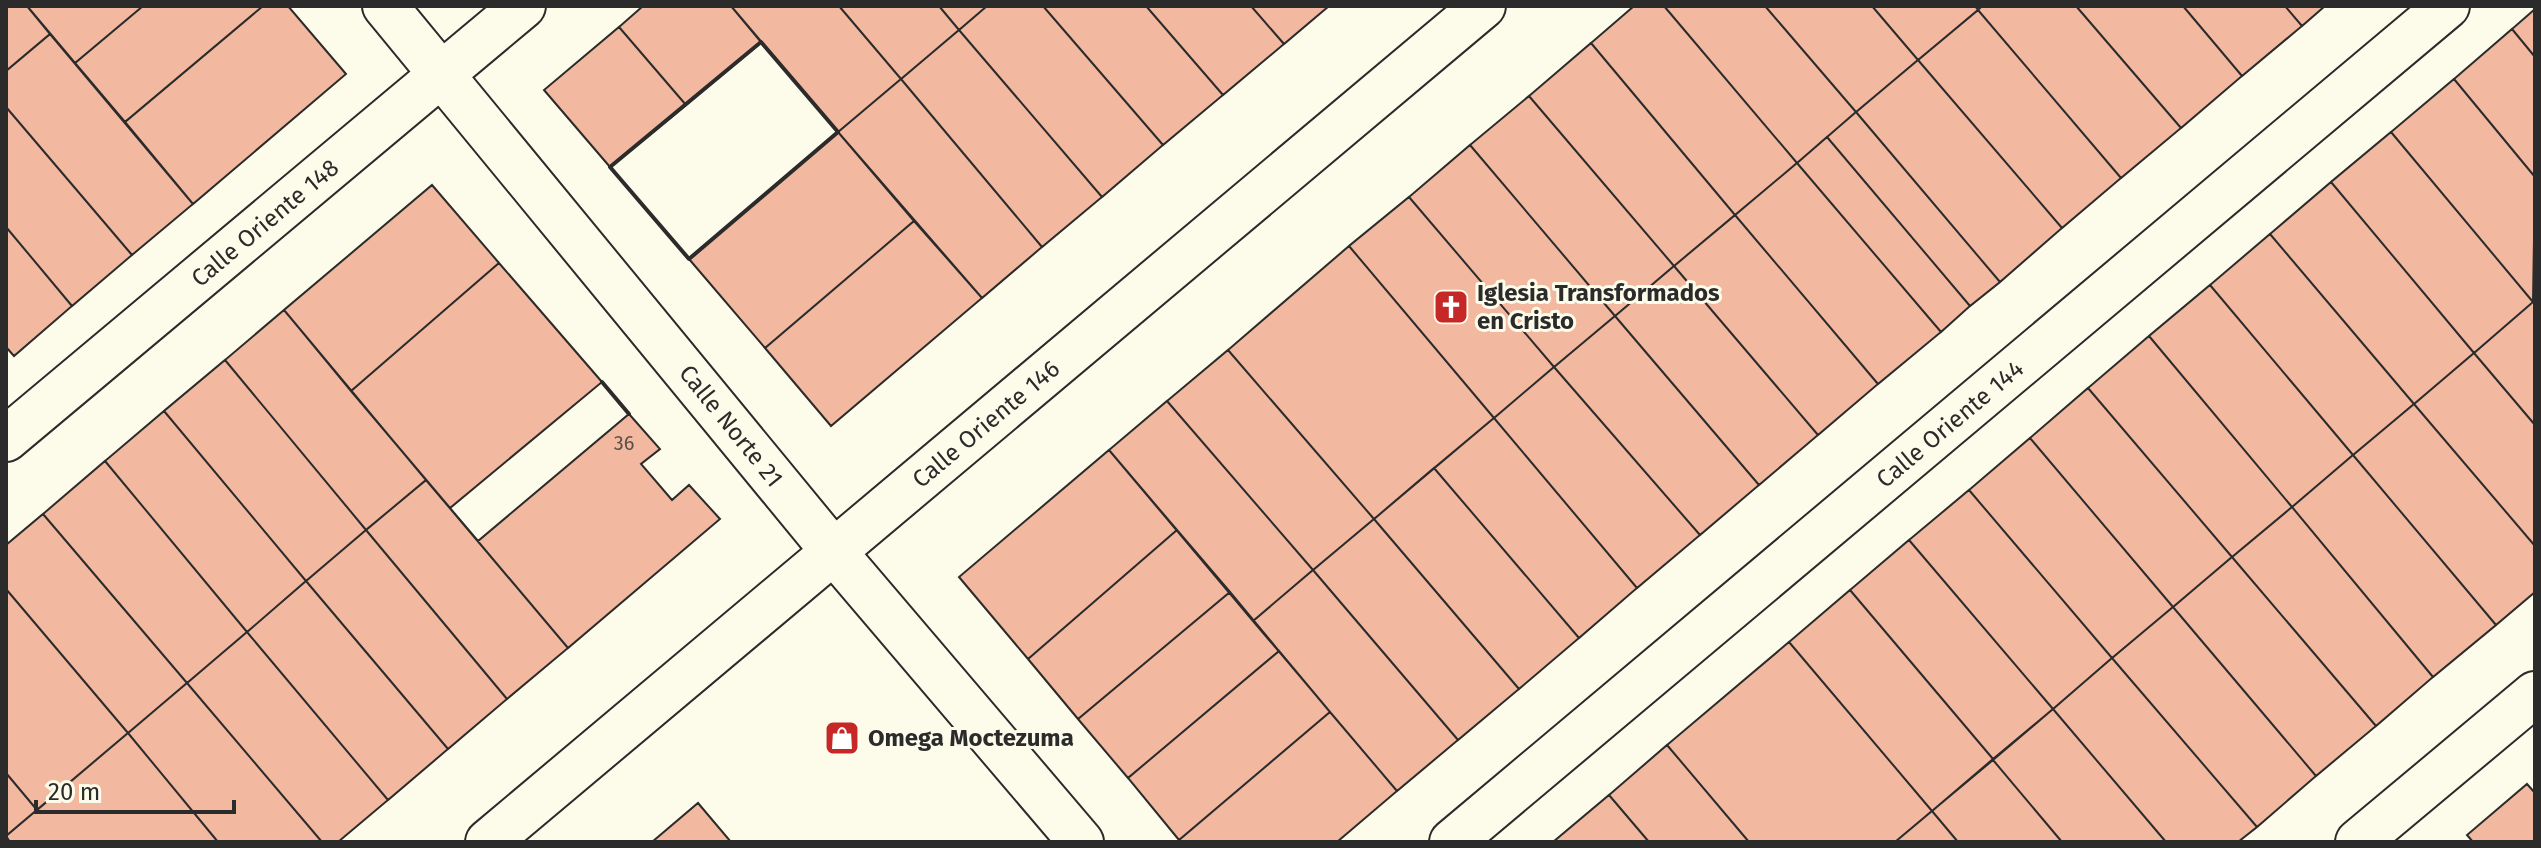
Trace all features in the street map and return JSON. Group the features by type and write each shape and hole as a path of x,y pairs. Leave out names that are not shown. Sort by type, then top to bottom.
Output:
{"street":[{"name":"Calle Norte 21","path":"385,6 834,552 1081,842"},
{"name":"Calle Oriente 148","path":"6,439 523,6"},
{"name":"Calle Oriente 146","path":"488,842 1483,6"},
{"name":"Calle Oriente 144","path":"1452,842 2447,6"},
{"path":"2358,842 2535,694"}],"building":[{"path":"6,6 27,6 50,34 6,71"},
{"path":"27,6 143,6 75,63"},
{"path":"143,6 263,6 125,122 75,63"},
{"path":"263,6 288,6 346,74 193,204 125,122"},
{"path":"643,6 731,6 761,42 686,105 619,27"},
{"path":"731,6 839,6 901,79 838,132"},
{"path":"839,6 939,6 959,30 901,79"},
{"path":"939,6 987,6 959,30"},
{"path":"987,6 1043,6 1163,145 1102,197 959,30"},
{"path":"1043,6 1146,6 1223,95 1163,145"},
{"path":"1146,6 1251,6 1284,44 1223,95"},
{"path":"1251,6 1329,6 1284,44"},
{"path":"1634,6 1664,6 1797,163 1735,215 1591,43"},
{"path":"1664,6 1765,6 1856,112 1797,163"},
{"path":"1765,6 1872,6 1918,60 1856,112"},
{"path":"1872,6 1975,6 1978,10 1918,60"},
{"path":"1982,6 2076,6 2181,128 2121,178 1978,10"},
{"path":"2076,6 2183,6 2242,76 2181,128"},
{"path":"2183,6 2285,6 2302,26 2242,76"},
{"path":"2285,6 2325,6 2302,26"},
{"path":"2535,9 2535,57 2512,29"},
{"path":"1978,10 2121,178 2062,228 1918,60"},
{"path":"619,27 686,105 610,167 544,90"},
{"path":"2512,29 2535,57 2535,177 2454,79"},
{"path":"959,30 1102,197 1042,247 901,79"},
{"path":"50,34 193,204 132,255 6,107 6,71"},
{"path":"1591,43 1735,215 1674,266 1529,96"},
{"path":"1918,60 2062,228 2000,282 1856,112"},
{"path":"901,79 1042,247 982,298 838,132"},
{"path":"2454,79 2535,177 2533,302 2391,132"},
{"path":"1529,96 1674,266 1615,316 1470,145"},
{"path":"6,107 132,255 72,306 6,227"},
{"path":"1856,112 2000,282 1970,306 1827,137"},
{"path":"838,132 914,221 765,348 689,259"},
{"path":"2391,132 2533,302 2474,353 2331,182"},
{"path":"1827,137 1970,306 1941,332 1797,163"},
{"path":"1470,145 1615,316 1554,367 1409,197"},
{"path":"1797,163 1941,332 1878,384 1735,215"},
{"path":"2331,182 2474,353 2414,404 2270,234"},
{"path":"432,185 499,263 351,391 284,310"},
{"name":"Iglesia Transformados en Cristo","path":"1409,197 1554,367 1494,418 1349,246"},
{"path":"1735,215 1878,384 1818,435 1674,266"},
{"path":"914,221 982,298 831,426 765,348"},
{"path":"6,227 72,306 14,356 6,347"},
{"path":"2270,234 2414,404 2353,455 2210,285"},
{"path":"1349,246 1494,418 1374,519 1228,350"},
{"path":"499,263 602,382 450,508 351,391"},
{"path":"1674,266 1818,435 1759,485 1615,316"},
{"path":"2210,285 2353,455 2292,507 2149,336"},
{"path":"2533,302 2535,304 2535,425 2474,353"},
{"path":"284,310 426,480 366,530 225,360"},
{"path":"1615,316 1759,485 1700,535 1554,367"},
{"path":"2149,336 2292,507 2232,557 2088,388"},
{"path":"1228,350 1374,519 1313,570 1167,401"},
{"path":"2474,353 2535,425 2535,546 2414,404"},
{"path":"225,360 366,530 306,581 164,411"},
{"path":"1554,367 1700,535 1637,588 1494,418"},
{"path":"2088,388 2232,557 2173,607 2030,438"},
{"path":"1167,401 1313,570 1253,621 1109,450"},
{"path":"2414,404 2535,546 2535,592 2496,625 2353,455"},
{"path":"164,411 306,581 247,632 105,461"},
{"path":"629,414 660,449 641,464 672,500 689,485 720,519 568,648 450,508 478,541"},
{"path":"1494,418 1637,588 1579,638 1434,468"},
{"path":"2030,438 2173,607 2112,658 1969,490"},
{"path":"1109,450 1177,530 1028,659 959,577"},
{"path":"2353,455 2496,625 2433,677 2292,507"},
{"path":"105,461 247,632 187,683 43,514"},
{"path":"1434,468 1579,638 1519,689 1374,519"},
{"path":"426,480 568,648 507,699 366,530"},
{"path":"1969,490 2112,658 2053,709 1909,540"},
{"path":"2292,507 2433,677 2376,726 2232,557"},
{"path":"43,514 187,683 128,733 6,589 6,545"},
{"path":"1374,519 1519,689 1458,740 1313,570"},
{"path":"366,530 507,699 448,749 306,581"},
{"path":"1177,530 1230,592 1078,719 1028,659"},
{"path":"1909,540 2053,709 1993,759 1850,590"},
{"path":"2232,557 2376,726 2316,776 2173,607"},
{"path":"1313,570 1458,740 1397,791 1253,621"},
{"path":"306,581 448,749 388,800 247,632"},
{"path":"6,589 128,733 37,810 6,773"},
{"path":"1850,590 1993,759 1932,811 1789,642"},
{"path":"1230,592 1279,651 1128,778 1078,719"},
{"path":"2173,607 2316,776 2257,827 2112,658"},
{"path":"247,632 388,800 338,842 322,842 187,683"},
{"path":"1789,642 1932,811 1895,842 1749,842 1667,745"},
{"path":"1279,651 1330,712 1179,840 1128,778"},
{"path":"2112,658 2257,827 2238,842 2166,842 2053,709"},
{"path":"187,683 322,842 218,842 128,733"},
{"path":"2053,709 2166,842 2062,842 1993,760"},
{"path":"1330,712 1397,791 1337,842 1179,840"},
{"path":"128,733 218,842 10,842 6,836"},
{"path":"1667,745 1749,842 1649,842 1609,795"},
{"path":"1993,760 2062,842 1958,842 1932,811"},
{"path":"6,773 37,810 6,836"},
{"path":"2527,784 2535,793 2535,842 2473,842 2467,835"},
{"path":"1609,795 1649,842 1553,842"},
{"path":"698,803 731,842 652,842"},
{"path":"1932,811 1958,842 1895,842"}],"wall":[{"path":"761,42 838,132 689,259 610,167 761,42"},
{"path":"602,382 629,414"}],"place":[{"name":"Iglesia Transformados en Cristo","path":"1451,307"},
{"name":"Omega Moctezuma","path":"842,738"}]}
